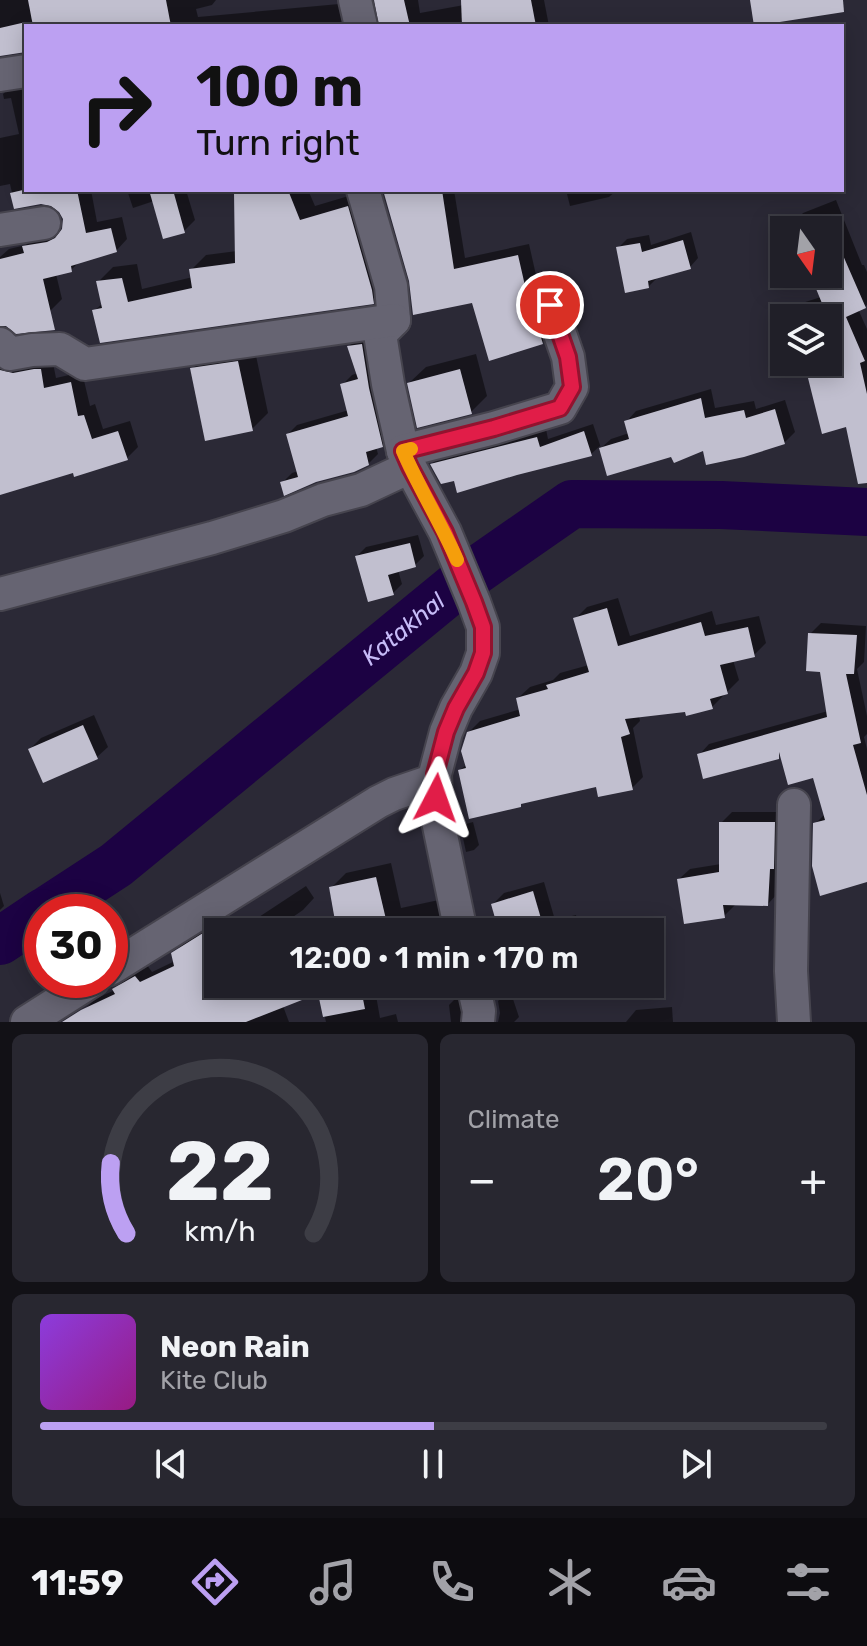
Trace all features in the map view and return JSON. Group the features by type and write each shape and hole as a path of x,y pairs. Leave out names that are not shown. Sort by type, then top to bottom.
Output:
{"street":[{"path":"355,0 361,24"},
{"path":"0,75 24,71"},
{"path":"364,192 391,286 394,320"},
{"path":"0,230 44,223"},
{"path":"0,594 284,516 323,500 361,490 407,459 560,408 572,387 568,357 550,305"},
{"path":"0,344 10,354 60,349 85,364 394,320"},
{"path":"394,320 380,334 388,384 407,459 445,532 483,627 483,653 446,732 435,774 437,816 458,918"},
{"path":"128,958 378,802 435,780"},
{"path":"794,805 791,971 794,1022"},
{"path":"27,1022 65,998"},
{"path":"476,998 478,1022"}],"building":[{"path":"28,0 166,0 171,24 33,24"},
{"path":"374,0 404,0 410,24 379,24"},
{"path":"461,0 531,0 536,24 462,24"},
{"path":"750,0 843,0 844,12 754,24"},
{"path":"26,22 24,52 0,56 0,28"},
{"path":"23,190 77,192 86,233 111,228 117,252 71,266 72,272 43,279 55,330 16,334 6,326 0,326 0,259 24,253 22,246 55,238 62,229 63,219 51,206 41,204 14,209 10,193"},
{"path":"150,192 174,192 185,233 163,239"},
{"path":"234,192 289,192 300,220 348,206 374,304 100,343 92,310 102,308 96,281 122,278 128,302 192,288 189,269 235,263"},
{"path":"384,192 442,192 454,269 518,255 534,325 537,324 543,344 489,361 472,303 413,315 409,281"},
{"path":"683,240 691,269 648,281 649,288 625,293 616,247 640,243 642,252"},
{"path":"842,253 866,308 846,317 865,361 860,363 867,394 867,483 858,484 846,427 822,434 808,376 842,376 842,304 822,304 816,288 842,288"},
{"path":"362,344 383,447 366,452 369,465 284,496 280,482 298,477 286,434 348,416 340,384 358,379 347,346"},
{"path":"238,361 253,431 205,441 190,368"},
{"path":"41,369 44,388 71,382 78,416 84,415 92,439 118,431 128,460 0,495 0,370 13,373"},
{"path":"460,369 472,414 417,428 407,383"},
{"path":"701,398 705,418 744,410 746,418 775,409 785,444 706,465 703,451 674,463 671,457 607,476 599,448 629,439 624,421"},
{"path":"584,431 592,456 457,493 454,481 441,484 430,464 537,437 540,447"},
{"path":"410,543 416,567 388,575 394,595 368,602 355,556"},
{"path":"607,608 618,646 701,622 705,636 748,627 755,657 720,665 728,694 710,699 713,709 686,716 685,712 625,719 630,734 621,737 633,790 598,797 596,787 469,819 458,770 466,768 461,751 467,732 520,716 516,698 589,672 573,618"},
{"path":"808,633 857,635 854,674 846,674 861,743 853,745 867,795 867,882 820,896 812,866 813,823 825,820 813,778 788,785 779,752 779,759 703,779 697,754 827,717 820,672 806,671"},
{"path":"83,725 98,759 43,783 28,749"},
{"path":"719,822 775,822 774,869 770,869 768,906 723,905 725,918 684,924 677,879 719,872"},
{"path":"376,877 386,918 335,918 329,887"},
{"path":"533,891 541,918 495,918 491,904"},
{"path":"203,933 204,998 302,1000 246,1022 62,1022 106,998 128,998 128,980 135,976 140,982 174,966 171,953"},
{"path":"319,998 363,998 365,1009 323,1017"}],"waterway":[{"name":"Katakhal","path":"72,894 116,865 467,577 572,504 721,505 867,512"},
{"name":"Katakhal","path":"0,941 24,925"}],"slow traffic":[{"path":"411,449 403,451 457,560"}],"route":[{"path":"436,798 435,774 446,732 476,673 483,653 483,627 445,532 403,451 560,408 572,387 568,357 550,305"}]}
